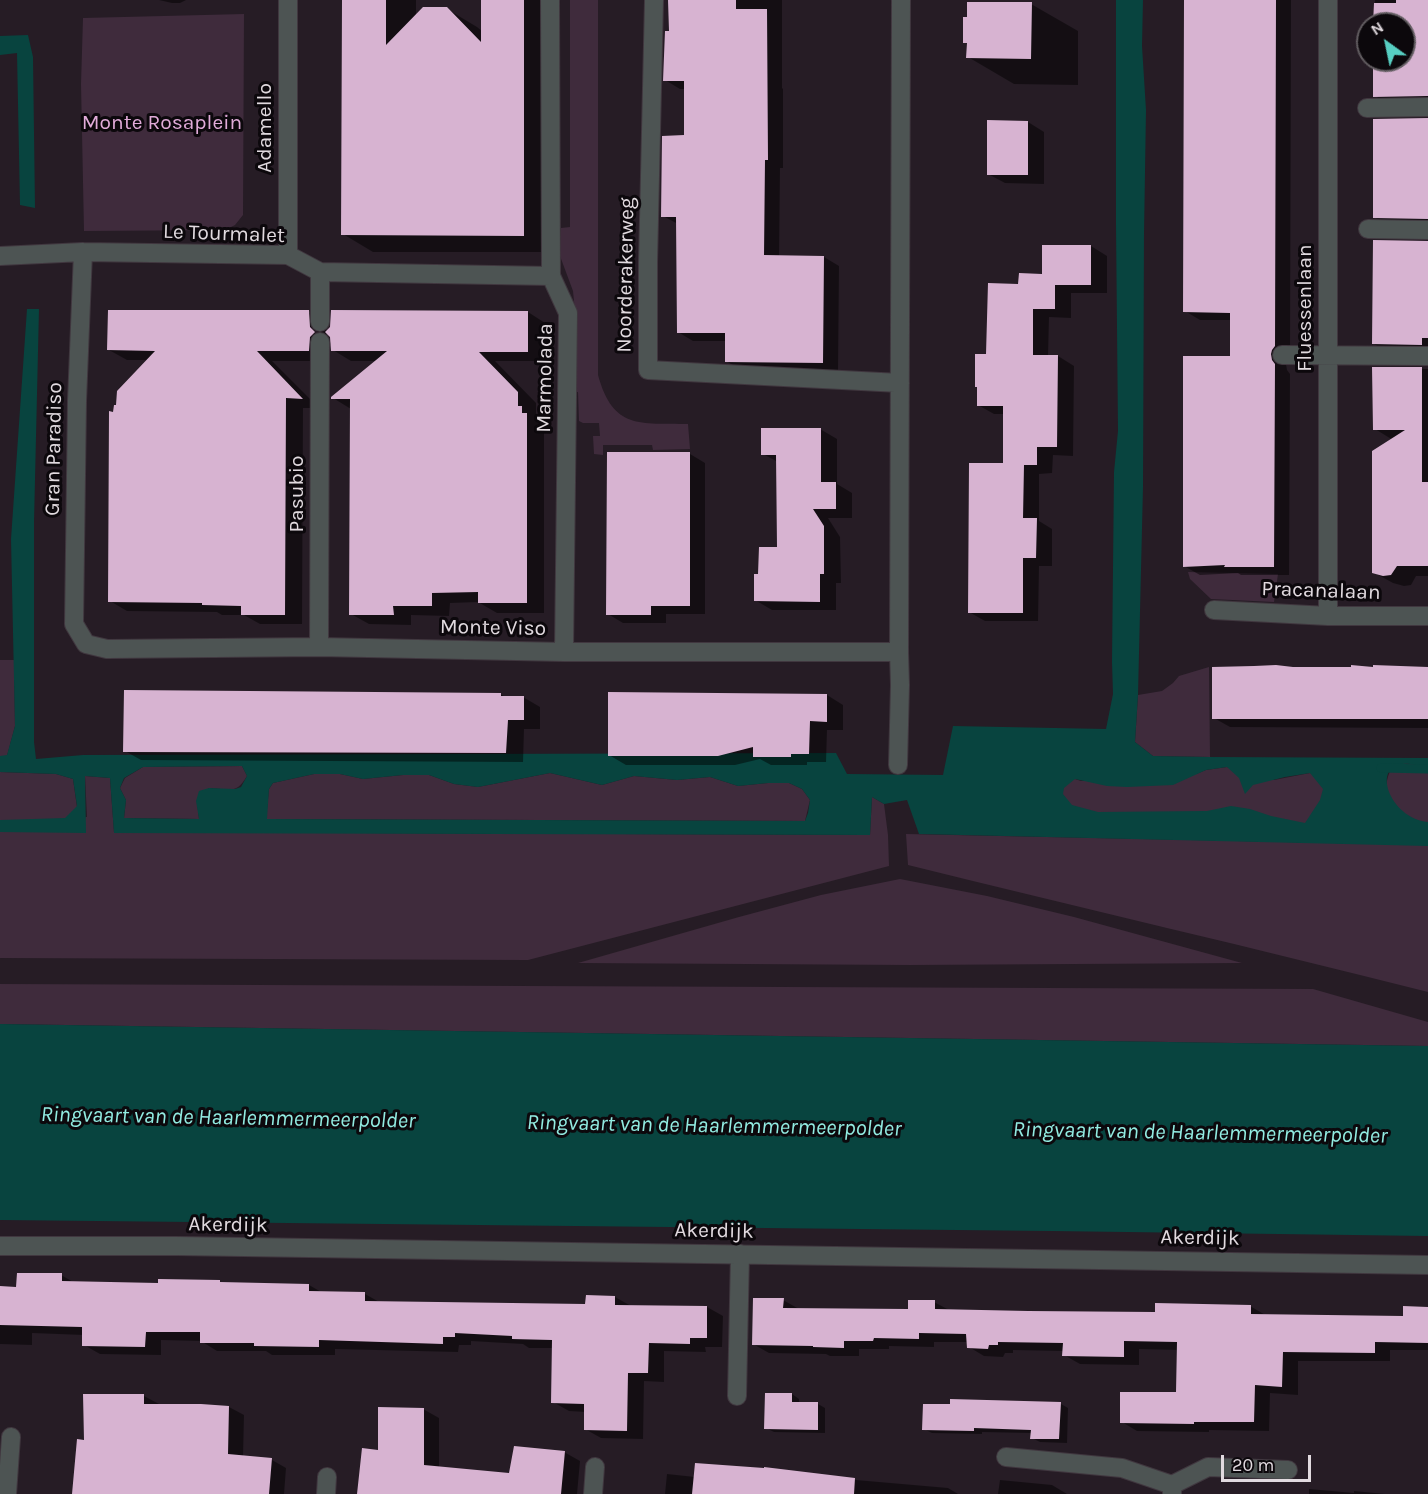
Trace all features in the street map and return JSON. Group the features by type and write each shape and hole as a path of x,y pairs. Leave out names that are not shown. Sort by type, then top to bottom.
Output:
{"street":[{"name":"Adamello","path":"288,0 288,255"},
{"name":"Marmolada","path":"550,0 551,276 568,313 564,652"},
{"name":"Noorderakerweg","path":"654,0 648,370 900,383"},
{"path":"898,765 901,0"},
{"name":"Fluessenlaan","path":"1328,0 1328,616"},
{"path":"1367,108 1428,107"},
{"path":"1368,230 1428,230"},
{"name":"Le Tourmalet","path":"0,256 83,252 288,255 320,272 551,276"},
{"name":"Gran Paradiso","path":"83,252 77,401 74,624 86,644"},
{"path":"320,272 320,322"},
{"name":"Pasubio","path":"319,647 320,342"},
{"path":"1282,355 1428,356"},
{"name":"Pracanalaan","path":"1214,610 1328,616 1428,616"},
{"name":"Monte Viso","path":"86,644 107,649 319,647 564,652 899,652"},
{"name":"Akerdijk","path":"0,1246 177,1246 1428,1265"},
{"path":"737,1396 740,1254"},
{"path":"7,1494 11,1437"},
{"path":"1006,1457 1122,1468 1172,1490 1208,1467 1288,1470"},
{"path":"593,1494 595,1467"}],"green space":[{"path":"570,0 598,0 598,375 604,393 612,406 631,420 656,424 688,424 690,449 653,450 652,445 603,445 603,455 594,454 593,436 600,436 599,423 579,421 578,392 572,392 575,311 573,291 560,256 561,228 570,227"},
{"name":"Monte Rosaplein","path":"244,14 243,215 235,225 225,230 84,231 81,84 83,18"},
{"path":"1188,572 1278,574 1274,602 1211,599 1190,579"},
{"path":"0,660 14,660 15,726 7,756 0,756"},
{"path":"1209,667 1210,757 1153,756 1135,742 1138,695 1162,691 1179,676"},
{"path":"1403,763 1416,764 1428,769 1428,830 1043,818 1044,783 1075,779 1081,781 1196,774 1227,767 1274,780 1310,773 1386,787 1390,771"},
{"path":"242,766 247,776 239,786 232,790 209,788 197,801 199,819 124,818 126,800 120,788 125,778 143,767"},
{"path":"0,772 56,774 73,779 77,807 66,818 87,817 85,776 110,778 114,832 870,835 872,797 884,804 889,866 528,960 0,958"},
{"path":"550,773 602,785 634,776 677,780 710,777 738,786 789,783 802,789 810,800 805,821 266,819 269,789 273,783 314,774 340,774 363,779 429,775 454,784 478,787"},
{"path":"906,834 1428,845 1428,992 908,865"},
{"path":"900,879 987,896 1074,917 1242,963 910,965 578,963 821,895"},
{"path":"0,984 1313,989 1428,1022 1428,1046 0,1024"}],"water":[{"path":"1116,0 1143,0 1142,46 1146,110 1143,487 1135,742 1153,756 1428,758 1428,769 1408,764 1395,766 1388,774 1387,785 1391,797 1400,809 1412,818 1428,822 1428,846 919,834 907,800 884,804 872,797 870,835 114,833 110,778 85,776 86,833 0,832 0,820 65,818 77,806 73,779 56,774 0,772 0,756 7,755 15,726 11,539 27,309 39,309 34,522 34,742 36,759 83,755 836,753 847,774 943,775 953,726 1106,729 1113,694 1114,472 1118,431","holes":["242,766 247,776 241,787 235,789 209,788 199,791 196,801 199,819 124,818 126,800 120,788 124,778 143,767","1227,767 1239,778 1245,794 1253,785 1310,773 1323,789 1320,800 1305,823 1231,806 1207,811 1098,812 1072,805 1063,794 1064,788 1075,779 1107,786 1173,785 1206,770","550,773 602,785 634,776 677,780 710,777 738,786 789,783 802,789 810,800 805,821 267,819 269,789 273,783 314,774 340,774 363,779 429,775 454,784 478,787"]},
{"path":"28,35 33,57 35,208 20,205 17,53 0,55 0,36"},
{"name":"Ringvaart van de Haarlemmermeerpolder","path":"0,1024 1428,1046 1428,1236 0,1220"}],"building":[{"path":"342,0 386,0 386,45 423,7 447,7 481,42 481,0 524,0 524,236 341,235"},
{"path":"668,0 736,0 736,9 767,9 768,160 765,160 764,255 824,256 823,363 725,362 725,333 677,333 676,217 661,217 662,136 684,135 684,81 663,81 665,31 669,31"},
{"path":"1184,0 1276,0 1275,346 1271,354 1275,364 1274,567 1224,567 1225,565 1183,567 1183,356 1230,356 1230,313 1183,312"},
{"path":"1396,0 1428,0 1428,96 1373,97 1373,72 1416,72 1416,12 1374,12 1374,3 1396,3"},
{"path":"967,2 1032,2 1031,59 966,58 967,43 963,43 963,17 967,17"},
{"path":"1428,118 1428,219 1373,218 1373,119"},
{"path":"987,120 1028,121 1028,175 987,175"},
{"path":"1373,240 1428,241 1428,338 1422,338 1422,345 1372,344"},
{"path":"1042,245 1091,245 1091,285 1055,285 1055,309 1033,309 1033,355 1058,355 1057,447 1037,447 1037,465 1024,465 1023,518 1037,518 1036,558 1023,558 1023,613 968,613 969,463 1003,463 1003,406 977,406 977,387 975,387 975,354 986,354 988,283 1018,284 1019,273 1042,274"},
{"path":"108,310 309,310 310,327 315,332 310,337 309,351 257,351 303,399 286,398 285,615 241,615 241,606 202,605 202,603 108,602 109,411 113,412 114,405 116,405 117,391 155,351 107,350"},
{"path":"331,310 528,311 528,352 479,352 518,392 518,406 522,406 522,413 527,413 527,603 478,603 478,592 432,593 432,606 393,606 394,615 349,615 350,399 331,399 331,397 387,351 331,351 330,337 325,332 330,327"},
{"path":"1372,367 1422,367 1422,482 1428,482 1428,566 1397,566 1391,575 1383,576 1372,573 1372,451 1405,430 1373,430"},
{"path":"761,428 821,428 821,482 836,482 836,509 813,509 824,526 824,574 820,574 820,602 754,601 754,574 758,574 759,547 777,547 776,455 761,455"},
{"path":"607,452 690,452 690,606 651,606 651,615 606,615"},
{"path":"1276,665 1428,667 1428,719 1212,719 1212,667"},
{"path":"124,690 501,693 501,696 524,696 524,720 508,720 506,753 123,752"},
{"path":"608,692 827,694 827,722 810,721 809,754 791,754 791,757 753,757 753,747 718,756 608,756"},
{"path":"17,1273 62,1273 62,1281 158,1283 158,1279 309,1284 309,1291 365,1292 365,1301 585,1304 586,1295 615,1296 615,1305 707,1306 707,1338 690,1338 690,1344 649,1343 648,1373 628,1373 627,1431 584,1430 584,1404 551,1403 552,1340 512,1339 512,1336 455,1333 455,1337 443,1337 443,1344 319,1340 319,1347 254,1346 254,1343 200,1343 200,1332 146,1332 145,1347 82,1346 82,1327 0,1325 0,1286 16,1287"},
{"path":"753,1298 784,1298 783,1308 908,1309 908,1300 935,1300 935,1309 1155,1312 1155,1303 1251,1305 1251,1314 1403,1316 1403,1306 1428,1307 1428,1343 1375,1342 1375,1353 1283,1352 1282,1387 1255,1385 1254,1422 1120,1423 1120,1392 1176,1392 1177,1342 1124,1341 1124,1357 1062,1356 1063,1343 998,1342 998,1345 989,1345 988,1349 967,1348 966,1334 919,1333 919,1339 874,1338 873,1341 844,1341 844,1348 752,1345"},
{"path":"765,1393 792,1393 792,1402 818,1402 818,1430 764,1429"},
{"path":"83,1394 144,1394 144,1404 229,1406 228,1454 272,1458 269,1494 72,1494 77,1439 84,1440"},
{"path":"950,1399 1061,1402 1059,1439 1030,1439 1031,1430 974,1428 974,1431 922,1430 923,1404 950,1404"},
{"path":"378,1407 424,1408 424,1465 509,1473 514,1446 565,1451 561,1494 357,1494 362,1448 378,1450"},
{"path":"695,1463 764,1467 855,1478 854,1494 692,1494"}],"waterway":[{"path":"1381,768 1428,769"}]}
